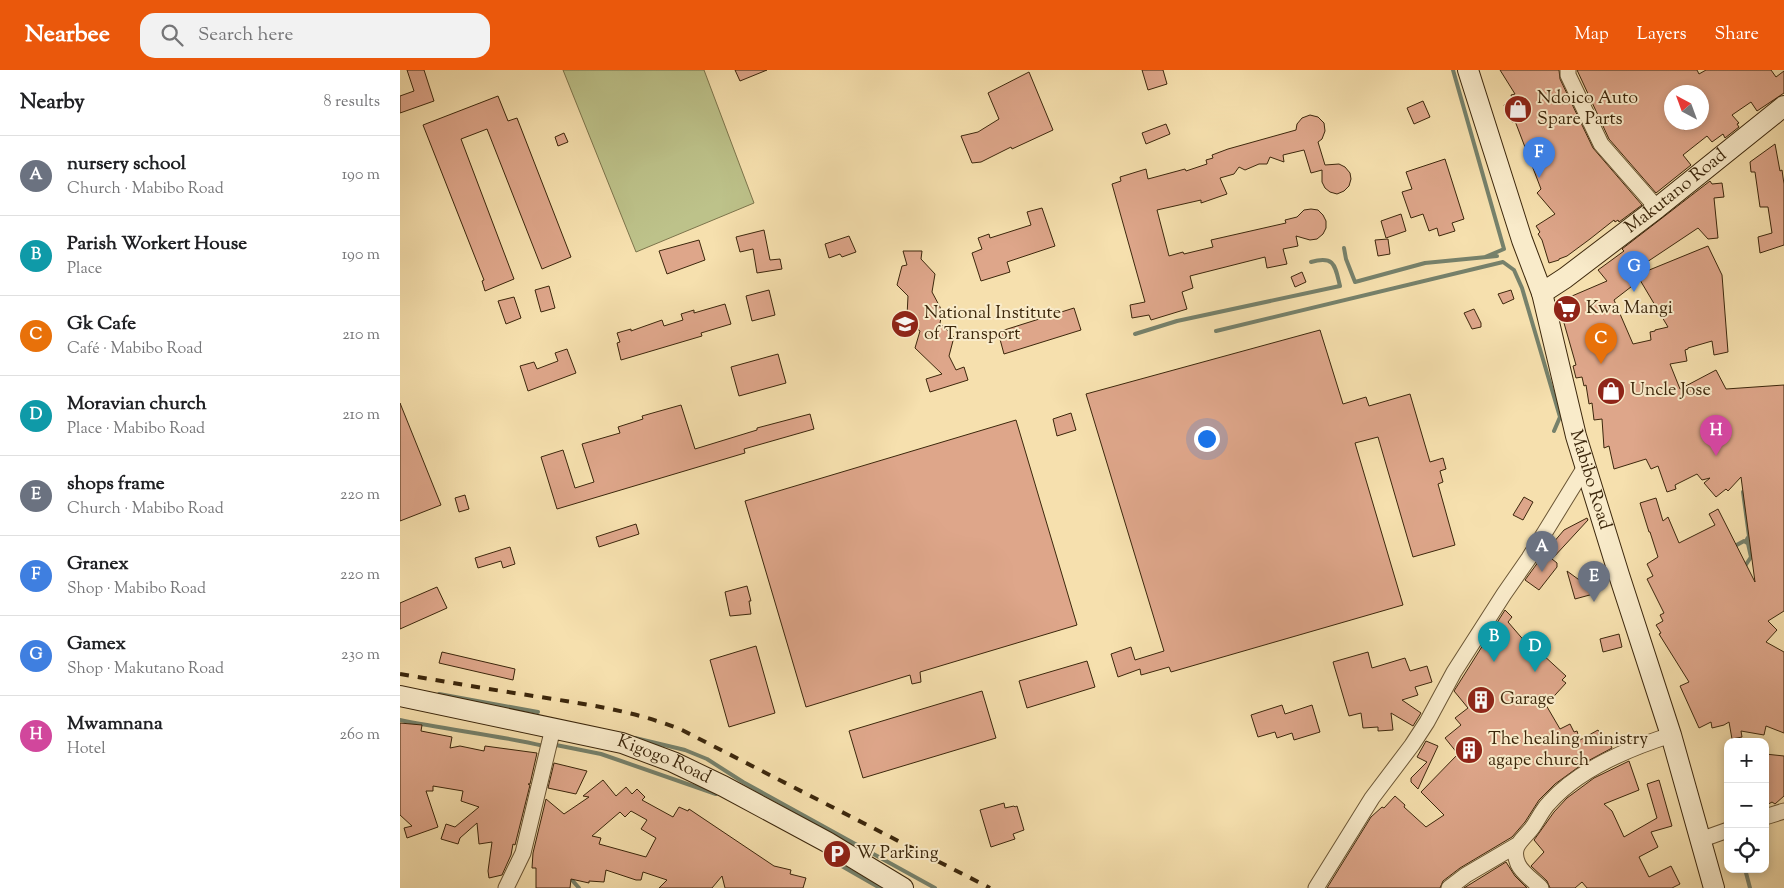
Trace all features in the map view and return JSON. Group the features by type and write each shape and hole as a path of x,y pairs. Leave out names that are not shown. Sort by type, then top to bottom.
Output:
{"main road":[{"name":"Mabibo Road","path":"1468,70 1522,240 1542,293 1576,436 1671,735 1714,888"},
{"name":"Makutano Road","path":"1542,293 1565,278 1656,208 1784,106"},
{"name":"Kigogo Road","path":"400,696 622,744 673,762 723,786 827,842 902,888"}],"street":[{"path":"1568,70 1568,75 1602,144 1656,208"},
{"path":"1316,888 1363,812 1422,730 1454,672 1529,558 1585,467"},
{"path":"506,888 523,853 553,728"},
{"path":"1448,888 1466,875 1517,845 1531,830 1549,803 1580,777 1610,760 1649,742 1671,735"},
{"path":"1769,816 1784,811"},
{"path":"1700,840 1724,831"},
{"path":"1517,845 1516,858 1521,869 1541,888"}],"green space":[{"path":"563,70 704,70 754,203 636,252"}],"building":[{"path":"407,70 424,70 434,101 400,113 400,96 414,91"},
{"path":"735,70 767,70 740,81"},
{"path":"1142,70 1163,70 1167,84 1148,90"},
{"path":"1500,70 1559,70 1560,79 1593,148 1642,205 1619,222 1614,220 1567,256 1549,263 1542,240 1538,234 1540,232 1536,226 1555,214 1537,193 1541,189 1515,121 1512,122 1504,105 1513,101 1511,95 1515,94"},
{"path":"1577,70 1697,70 1699,74 1706,70 1771,70 1776,77 1784,71 1784,93 1757,111 1751,102 1732,115 1739,123 1737,124 1739,127 1725,138 1723,134 1712,142 1707,136 1683,155 1691,165 1656,193 1609,139"},
{"path":"1029,72 1053,130 1012,149 1011,147 981,162 972,163 961,136 978,132 999,119 988,93"},
{"path":"498,96 508,121 517,118 571,257 542,269 487,129 461,139 514,279 485,291 482,281 484,280 423,125"},
{"path":"1423,101 1430,117 1414,124 1407,108"},
{"path":"1310,115 1318,117 1324,123 1325,131 1322,139 1318,142 1325,165 1339,164 1350,173 1349,186 1344,191 1337,194 1325,188 1322,182 1322,170 1311,173 1304,150 1283,155 1284,162 1270,157 1267,164 1259,164 1245,170 1239,167 1234,174 1220,178 1227,194 1201,203 1201,200 1157,210 1169,256 1213,247 1211,240 1286,223 1285,220 1297,217 1304,210 1311,209 1318,210 1326,221 1326,228 1323,234 1317,239 1310,240 1296,236 1298,246 1283,249 1287,264 1267,268 1265,257 1190,276 1193,288 1182,292 1187,309 1151,320 1149,315 1132,318 1130,305 1145,302 1112,184 1121,181 1120,177 1146,169 1148,179 1185,169 1186,171 1207,164 1206,160 1213,158 1212,155 1296,130 1297,124 1302,118"},
{"path":"1166,124 1170,134 1146,144 1142,133"},
{"path":"564,133 568,142 558,146 555,137"},
{"path":"1775,144 1784,184 1784,245 1760,253 1758,237 1772,233 1768,207 1760,207 1755,172 1751,172 1750,162"},
{"path":"1445,159 1464,219 1452,223 1455,231 1439,236 1437,228 1429,231 1423,214 1411,218 1402,192 1412,189 1406,172"},
{"path":"1710,181 1712,184 1722,183 1724,197 1714,198 1718,238 1708,239 1698,228 1635,270 1637,275 1708,246 1722,275 1728,352 1714,355 1712,341 1685,350 1687,361 1670,364 1680,389 1716,370 1726,389 1784,385 1784,611 1768,621 1777,630 1766,642 1784,652 1784,733 1766,726 1764,735 1741,731 1742,737 1732,738 1729,722 1712,728 1711,722 1699,728 1680,686 1689,682 1659,634 1661,633 1656,625 1663,621 1660,615 1664,613 1647,579 1653,576 1647,564 1658,557 1640,503 1656,498 1663,521 1668,517 1679,543 1715,525 1709,514 1718,509 1755,582 1741,477 1728,491 1726,489 1716,497 1704,483 1710,478 1702,480 1697,474 1675,485 1676,489 1667,492 1658,466 1651,469 1646,459 1614,469 1609,446 1604,448 1602,419 1594,420 1592,403 1589,404 1586,385 1584,386 1582,377 1576,378 1573,366 1576,365 1558,302 1607,281 1598,270 1624,251 1622,249","holes":["1640,280 1668,327 1650,332 1651,340 1633,344 1614,300"]},
{"path":"1042,208 1055,246 1007,262 1010,272 981,281 972,253 982,249 978,238 989,234 990,238 1031,225 1027,212"},
{"path":"1401,214 1406,231 1386,238 1381,221"},
{"path":"764,230 770,260 780,259 782,269 757,273 753,249 740,252 736,237"},
{"path":"849,236 856,252 842,257 840,254 829,258 825,244"},
{"path":"1388,239 1390,254 1378,256 1375,240"},
{"path":"699,240 705,260 667,274 659,251"},
{"path":"903,251 922,251 921,259 935,274 932,292 942,313 940,323 954,337 949,356 956,370 964,367 968,380 930,392 926,379 942,374 915,348 920,331 907,316 908,296 897,285 902,266 907,265"},
{"path":"1302,272 1306,282 1295,287 1291,277"},
{"path":"549,286 555,308 541,312 535,290"},
{"path":"769,290 775,315 752,321 746,296"},
{"path":"1511,290 1514,299 1503,304 1498,294"},
{"path":"514,297 521,318 506,324 498,301"},
{"path":"725,304 731,324 701,333 702,336 621,360 617,343 620,342 617,333 631,329 631,331 662,320 664,326 683,320 681,314 694,310 694,313"},
{"path":"1074,308 1081,330 1004,354 998,332"},
{"path":"1474,309 1481,327 1472,329 1464,313"},
{"path":"1320,330 1343,404 1366,397 1369,406 1410,394 1430,462 1443,458 1446,469 1440,471 1443,482 1438,484 1455,545 1413,557 1378,437 1355,443 1403,605 1171,672 1169,667 1141,675 1140,669 1118,677 1111,654 1131,647 1135,660 1164,651 1086,394"},
{"path":"567,349 576,373 528,391 520,366 534,362 537,369 558,361 555,353"},
{"path":"778,354 786,383 739,396 731,367"},
{"path":"400,403 441,505 400,521"},
{"path":"681,405 695,449 757,430 757,428 810,414 814,429 744,449 745,453 557,509 541,457 563,450 575,488 594,482 582,444 620,433 618,427 643,419 642,416"},
{"path":"1071,413 1076,430 1057,436 1053,419"},
{"path":"1016,420 1077,625 920,672 921,682 912,684 910,675 806,707 745,501"},
{"path":"465,495 469,509 459,512 455,498"},
{"path":"1524,497 1533,502 1523,520 1513,515"},
{"path":"1587,518 1588,520 1552,559 1557,563 1557,567 1539,590 1525,580 1564,530"},
{"path":"636,524 639,534 599,547 596,537"},
{"path":"510,547 515,564 503,568 501,561 478,568 475,558"},
{"path":"1567,571 1597,593 1575,599"},
{"path":"747,586 751,601 749,601 751,614 730,616 725,592"},
{"path":"437,587 447,608 400,629 400,603"},
{"path":"1505,610 1512,617 1508,622 1527,644 1529,642 1566,676 1562,680 1566,683 1546,705 1560,729 1570,724 1574,732 1577,731 1580,740 1598,730 1604,740 1607,738 1612,748 1584,763 1555,784 1539,800 1525,822 1512,837 1460,868 1443,881 1440,888 1327,888 1371,817 1382,807 1384,808 1395,796 1426,827 1444,815 1421,792 1458,754 1445,738 1461,725 1455,718 1468,708 1454,691"},
{"path":"1619,634 1622,647 1603,652 1600,639"},
{"path":"756,646 775,713 729,727 710,660"},
{"path":"442,652 515,669 513,680 439,663"},
{"path":"1368,652 1372,668 1405,658 1410,671 1427,666 1432,682 1415,687 1418,695 1402,700 1421,713 1413,726 1391,713 1393,730 1378,731 1378,727 1363,728 1361,713 1349,716 1333,662"},
{"path":"1087,661 1095,687 1027,708 1019,681"},
{"path":"982,691 996,738 863,778 849,731"},
{"path":"1282,705 1285,714 1312,705 1320,732 1294,740 1292,733 1277,738 1275,732 1258,737 1251,715"},
{"path":"400,723 422,725 421,731 452,737 450,748 460,746 484,751 485,746 537,753 530,784 528,784 530,785 515,845 513,844 511,855 502,875 489,878 488,871 492,842 479,844 477,823 460,838 458,844 441,839 446,824 455,827 479,807 461,801 463,791 433,786 433,791 426,791 438,827 407,838 404,828 412,826 400,815"},
{"path":"1426,741 1438,746 1418,789 1411,782 1411,778 1427,762 1417,757"},
{"path":"1769,754 1784,756 1784,796 1775,804 1772,802 1769,804"},
{"path":"1629,761 1639,790 1604,804 1612,811 1624,837 1657,818 1647,784 1659,780 1672,826 1651,832 1658,847 1639,857 1649,877 1671,866 1680,884 1672,888 1587,888 1582,882 1575,888 1550,888 1547,881 1531,866 1544,852 1534,840 1554,812 1567,798 1594,778"},
{"path":"554,763 587,771 576,794 548,788"},
{"path":"603,780 616,796 626,787 632,794 637,789 645,797 642,800 673,817 679,807 688,811 689,809 774,866 791,870 790,874 806,878 803,888 725,888 722,876 712,888 659,888 667,880 643,872 641,880 636,880 606,870 604,882 589,881 589,883 571,879 570,888 536,888 536,868 532,868 533,853 546,799 564,814 589,797 583,796","holes":["631,811 647,820 641,829 656,838 646,857 599,844 601,838 592,836 620,812 625,817"]},
{"path":"1004,803 1005,808 1017,806 1024,830 1013,834 1015,839 991,847 980,810"},
{"path":"1506,862 1515,876 1527,888 1464,888"}],"waterway":[{"path":"1344,248 1355,282 1425,263 1497,256 1485,257 1504,249 1453,70"},
{"path":"1135,334 1177,321 1340,286 1333,264 1325,260 1311,262"},
{"path":"1216,331 1503,262 1514,270 1522,288 1560,417 1554,431"},
{"path":"1743,492 1749,536 1747,539 1751,557 1745,566"},
{"path":"1733,547 1744,541 1749,544"},
{"path":"439,694 538,712"},
{"path":"400,720 544,746"},
{"path":"635,738 685,750 707,759 743,782 935,888"},
{"path":"556,745 601,754 716,794"},
{"path":"826,857 880,888"},
{"path":"1746,873 1750,888"},
{"path":"572,876 572,880 579,888"}],"railway":[{"path":"400,674 595,706 630,713 664,723 682,730 990,888"}],"place":[{"name":"Ndoico Auto Spare Parts","path":"1518,109"},
{"name":"Granex","path":"1539,178"},
{"name":"Gamex","path":"1634,292"},
{"name":"Kwa Mangi","path":"1567,309"},
{"name":"National Institute of Transport","path":"905,324"},
{"name":"Gk Cafe","path":"1601,364"},
{"name":"Uncle Jose","path":"1611,391"},
{"name":"Mwamnana","path":"1716,456"},
{"name":"nursery school","path":"1542,572"},
{"name":"shops frame","path":"1594,602"},
{"name":"Parish Workert House","path":"1494,662"},
{"name":"Moravian church","path":"1535,672"},
{"name":"Garage","path":"1481,700"},
{"name":"The healing ministry agape church","path":"1469,750"},
{"name":"W Parking","path":"837,854"}]}
